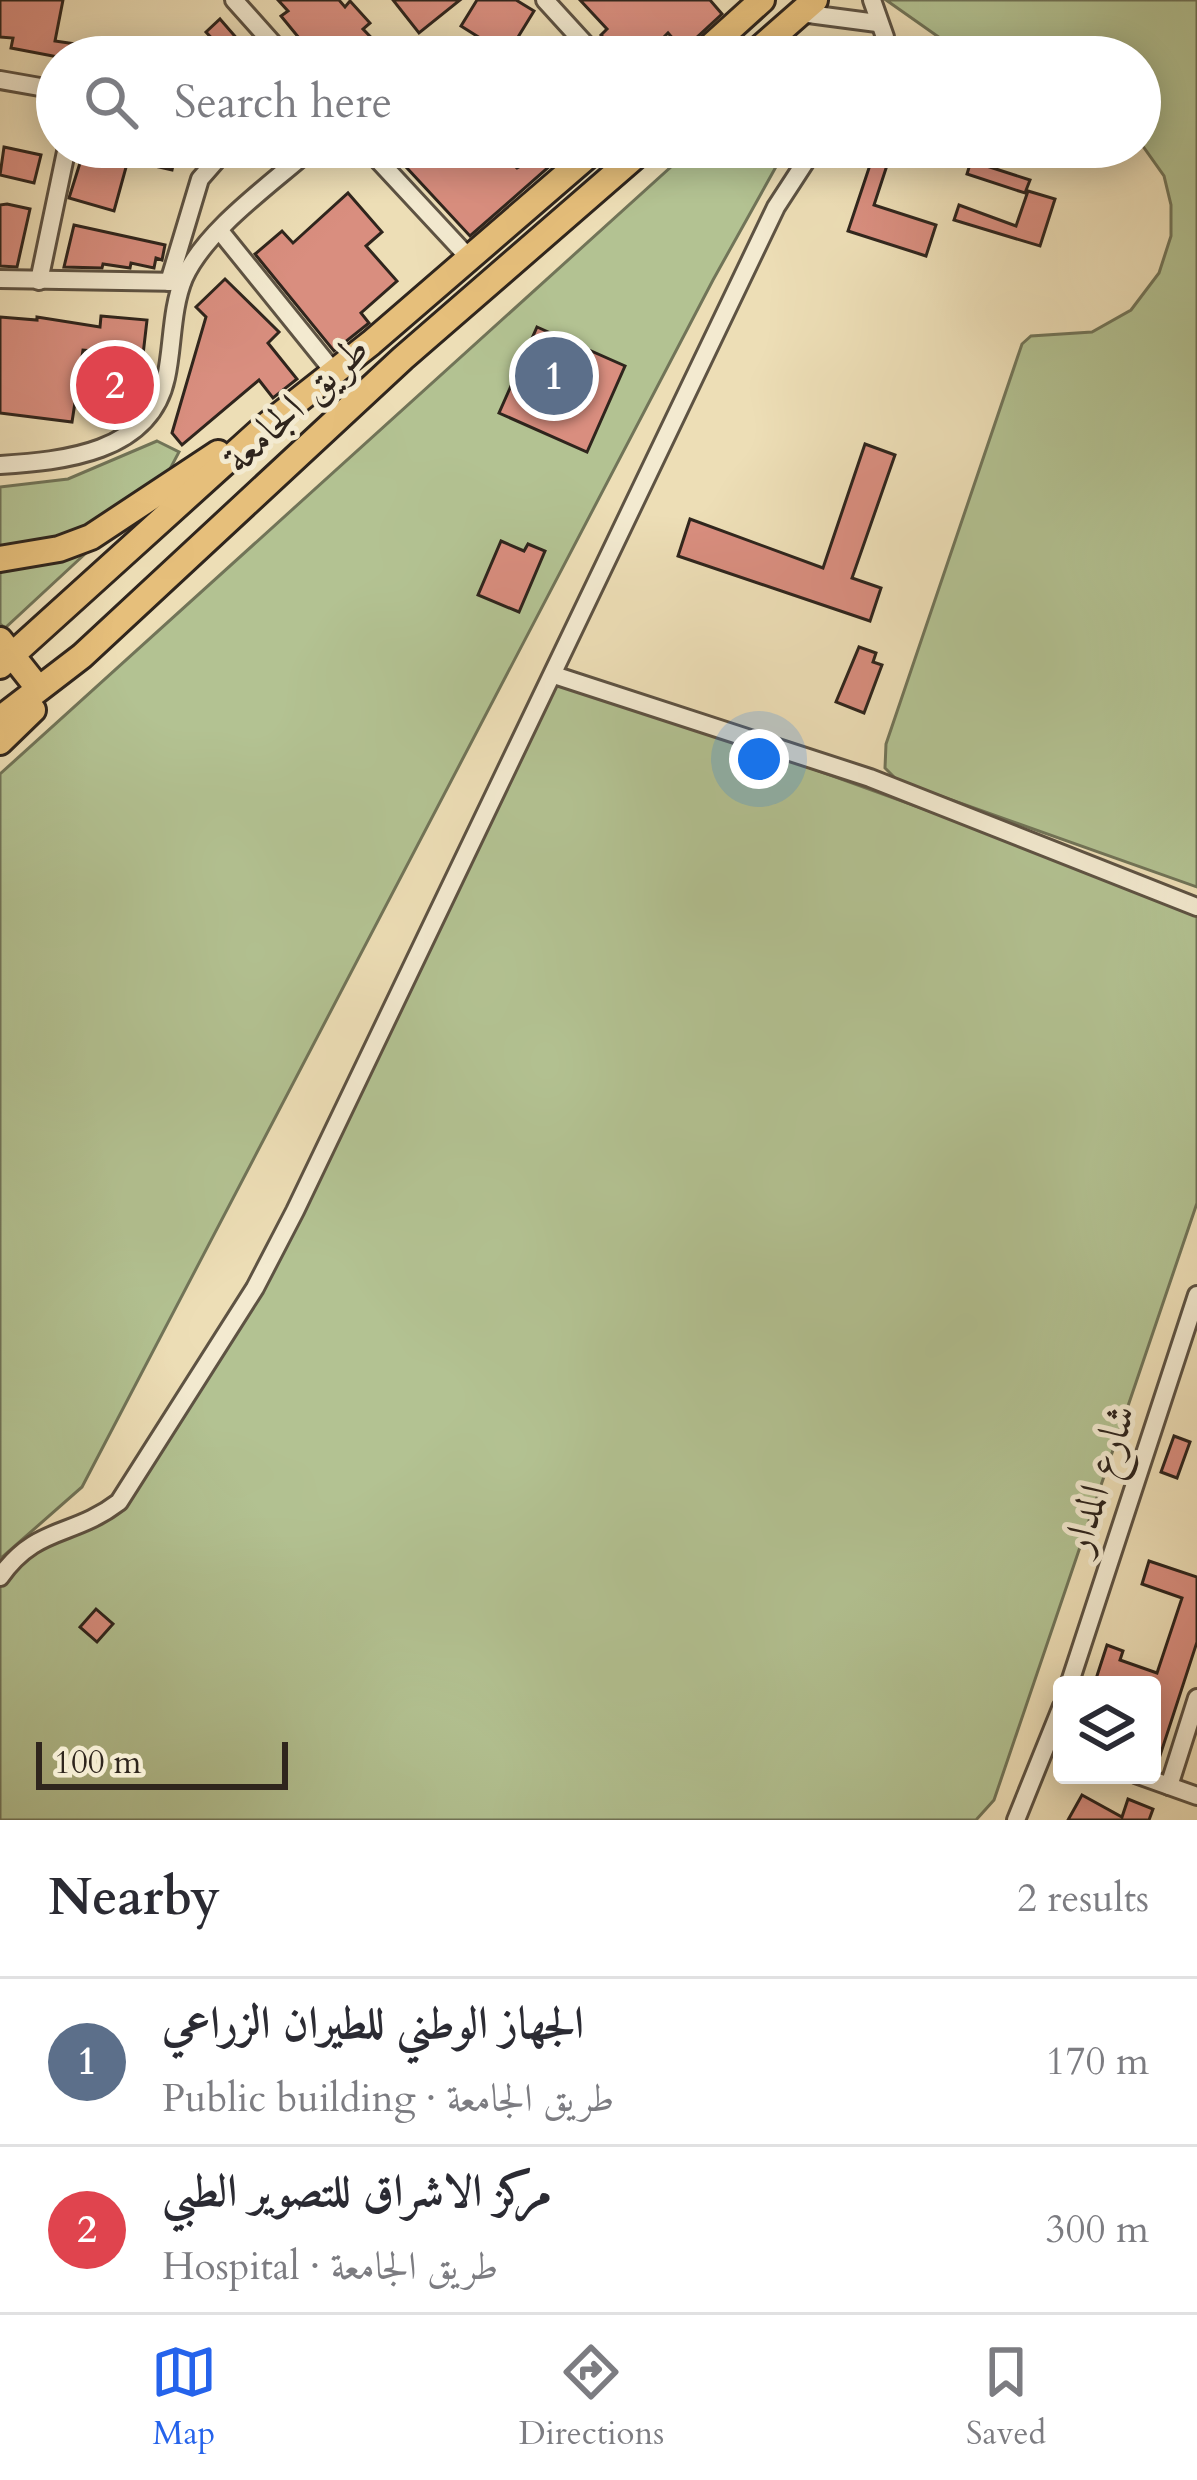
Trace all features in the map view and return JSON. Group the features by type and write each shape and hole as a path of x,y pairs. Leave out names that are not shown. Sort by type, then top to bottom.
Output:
{"highway":[{"path":"720,36 753,3"},
{"path":"774,36 808,7"},
{"name":"طريق الجامعة","path":"4,654 262,429 574,168"},
{"name":"طريق الجامعة","path":"0,719 82,656 403,358 622,168"},
{"path":"0,559 59,549 91,537 214,455 262,429"},
{"path":"4,654 38,688"},
{"path":"0,742 82,656"}],"street":[{"path":"234,0 266,36"},
{"path":"545,0 578,36"},
{"path":"872,0 884,36"},
{"path":"808,7 877,23"},
{"path":"0,80 36,86"},
{"path":"40,281 63,168"},
{"path":"0,465 95,452 127,436 157,409 166,379 176,282 200,178 209,168"},
{"path":"176,282 200,251 290,168"},
{"path":"386,168 470,259"},
{"path":"0,1577 28,1545 94,1521 119,1502 255,1288 776,207 801,168"},
{"path":"220,231 334,372"},
{"path":"0,279 176,282"},
{"path":"554,675 870,778 1197,907"},
{"name":"شارع المدار","path":"1072,1676 1197,1295"},
{"path":"1169,1786 1197,1699"},
{"path":"1016,1820 1053,1752"},
{"path":"1161,1783 1197,1796"}],"green space":[{"path":"886,0 1197,0 1197,887 898,781 885,768 886,744 1022,344 1031,336 1092,332 1131,310 1159,273 1171,236 1171,205 1158,168 1161,36 937,36"},
{"path":"670,168 775,168 82,1487 0,1559 0,774"},
{"path":"157,441 179,452 160,488 65,543 0,550 0,487 68,479"},
{"path":"86,553 5,628 0,624 0,570"},
{"path":"554,675 1197,908 1197,1203 994,1800 976,1820 0,1820 0,1577 18,1552 119,1502 255,1288"}],"building":[{"path":"0,0 63,0 56,36 36,36 36,53 11,48 13,38 0,37"},
{"path":"278,0 339,0 345,7 350,1 370,23 363,29 370,36 297,36 281,16 288,11"},
{"path":"393,0 460,0 419,33"},
{"path":"477,0 516,0 534,11 519,36 477,36 461,26"},
{"path":"580,0 710,0 722,14 698,36 602,36 607,29"},
{"path":"220,19 235,36 210,36 206,32"},
{"path":"4,147 36,154 34,183 0,175"},
{"path":"78,168 126,168 114,211 69,198"},
{"path":"407,168 548,168 470,236"},
{"path":"869,168 886,168 874,205 936,225 926,256 848,231"},
{"path":"969,168 993,168 1030,180 1025,193 967,174"},
{"path":"1028,191 1055,199 1040,246 954,220 959,205 1016,226"},
{"path":"348,193 382,232 366,246 397,281 361,313 369,323 334,351 255,254 282,231 293,243"},
{"path":"0,205 30,209 17,267 0,266"},
{"path":"74,225 165,245 162,260 156,258 154,268 131,263 130,268 64,267"},
{"path":"225,279 279,332 268,343 297,379 273,398 259,380 182,445 172,433 206,317 196,307"},
{"path":"101,316 147,320 143,355 83,350 72,422 0,413 0,317 37,317 100,327"},
{"path":"537,327 625,366 587,452 499,413"},
{"path":"865,444 895,455 852,578 881,588 870,621 678,556 690,519 823,568"},
{"path":"501,541 524,551 528,544 545,551 519,612 478,595"},
{"path":"859,647 876,653 873,662 882,665 864,713 836,702"},
{"path":"1174,1436 1190,1442 1177,1478 1161,1472"},
{"path":"1149,1561 1197,1577 1197,1642 1161,1753 1161,1676 1097,1676 1107,1645 1123,1651 1120,1660 1157,1673 1182,1598 1142,1584"},
{"path":"96,1609 113,1624 97,1642 80,1627"},
{"path":"1082,1795 1122,1817 1128,1799 1153,1809 1149,1820 1068,1820"}],"place":[{"name":"الجهاز الوطني للطيران الزراعي","path":"554,376"},
{"name":"مركز الاشراق للتصوير الطبي","path":"115,385"}]}
